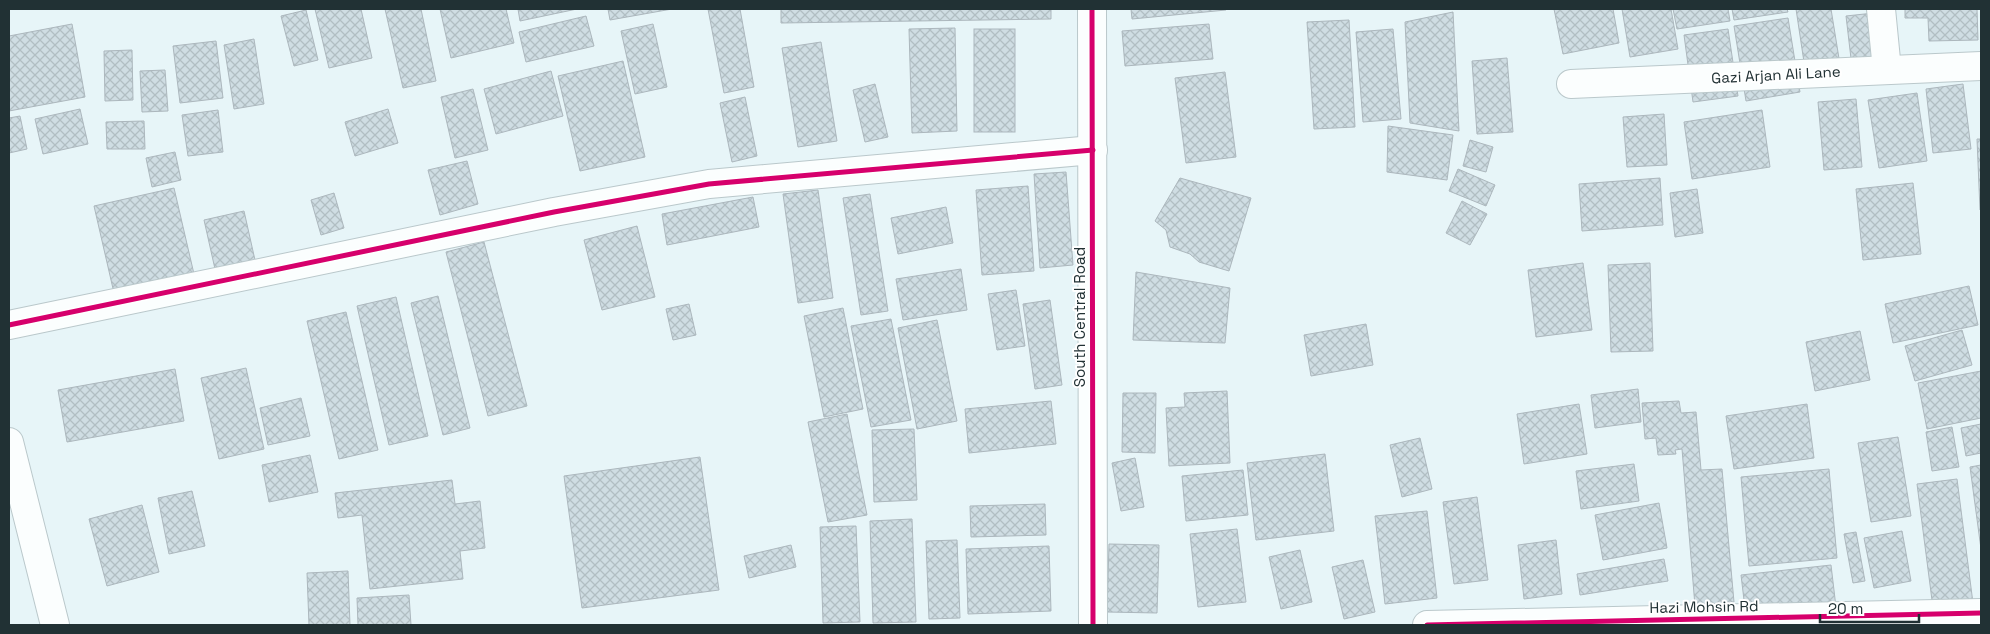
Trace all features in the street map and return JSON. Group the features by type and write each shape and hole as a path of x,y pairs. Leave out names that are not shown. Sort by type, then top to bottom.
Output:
{"street":[{"name":"South Central Road","path":"1092,9 1092,625"},
{"path":"1881,9 1887,70"},
{"name":"Gazi Arjan Ali Lane","path":"1571,84 1981,66"},
{"path":"9,325 554,212 709,184 1093,150"},
{"path":"9,442 55,625"},
{"name":"Hazi Mohsin Rd","path":"1427,625 1981,613"}],"building":[{"path":"315,9 361,9 372,58 329,68"},
{"path":"385,9 421,9 436,81 403,88"},
{"path":"440,9 506,9 514,43 451,58"},
{"path":"518,9 577,9 520,21"},
{"path":"608,9 672,9 610,20"},
{"path":"708,9 740,9 754,87 724,93"},
{"path":"781,9 1051,9 1051,19 781,23"},
{"path":"1131,9 1226,9 1226,10 1132,19"},
{"path":"1554,9 1613,9 1619,43 1563,54"},
{"path":"1622,9 1671,9 1678,49 1630,57"},
{"path":"1673,9 1728,9 1730,21 1677,29"},
{"path":"1732,9 1787,9 1788,12 1734,20"},
{"path":"1796,9 1831,9 1842,77 1807,82"},
{"path":"1905,9 1977,9 1978,40 1929,41 1928,18 1905,18"},
{"path":"306,10 318,60 294,66 281,16"},
{"path":"1453,12 1459,131 1410,123 1405,22"},
{"path":"1883,12 1891,79 1854,84 1846,16"},
{"path":"586,16 594,46 526,62 519,32"},
{"path":"1788,18 1800,92 1746,101 1734,26"},
{"path":"1349,20 1355,127 1314,129 1307,22"},
{"path":"72,24 85,97 9,111 9,36"},
{"path":"653,24 667,87 635,94 621,31"},
{"path":"1209,24 1213,59 1125,66 1122,31"},
{"path":"955,28 957,131 912,133 909,29"},
{"path":"974,29 1015,29 1015,132 974,132"},
{"path":"1393,29 1401,119 1363,122 1356,32"},
{"path":"1728,29 1738,96 1693,102 1684,35"},
{"path":"254,39 264,104 234,109 224,45"},
{"path":"216,41 223,98 180,103 173,46"},
{"path":"821,42 837,141 798,147 782,48"},
{"path":"132,50 133,100 105,101 104,51"},
{"path":"1507,58 1513,132 1477,134 1472,61"},
{"path":"623,61 645,157 580,171 558,76"},
{"path":"165,70 168,111 142,112 140,71"},
{"path":"551,71 563,116 496,134 484,89"},
{"path":"1225,72 1236,157 1186,163 1175,78"},
{"path":"875,84 888,137 865,142 853,90"},
{"path":"1963,84 1971,149 1933,153 1926,89"},
{"path":"473,89 488,150 455,158 441,97"},
{"path":"1917,93 1927,161 1879,168 1868,100"},
{"path":"745,97 757,156 732,162 720,103"},
{"path":"1856,99 1862,167 1824,170 1818,102"},
{"path":"80,109 88,144 43,154 35,119"},
{"path":"388,109 398,143 355,156 345,122"},
{"path":"218,110 223,152 188,156 182,115"},
{"path":"1762,110 1770,167 1692,179 1684,122"},
{"path":"1664,114 1667,165 1627,167 1623,117"},
{"path":"20,116 27,149 9,153 9,118"},
{"path":"144,121 145,149 107,149 106,122"},
{"path":"1388,126 1453,135 1447,180 1387,172"},
{"path":"1977,139 1981,139 1981,210 1980,210"},
{"path":"1470,140 1493,147 1486,172 1463,166"},
{"path":"175,152 181,180 152,187 146,158"},
{"path":"467,161 478,204 440,215 428,170"},
{"path":"1458,169 1495,185 1486,206 1449,191"},
{"path":"1066,172 1073,265 1040,268 1034,174"},
{"path":"1180,178 1251,198 1229,271 1199,262 1190,254 1170,247 1166,230 1155,221"},
{"path":"1660,178 1663,225 1582,231 1579,184"},
{"path":"1913,183 1921,254 1863,260 1856,189"},
{"path":"1028,186 1034,271 982,275 976,190"},
{"path":"174,188 194,274 114,293 94,206"},
{"path":"1697,189 1703,233 1675,237 1670,193"},
{"path":"818,190 833,298 798,303 783,194"},
{"path":"334,193 344,228 321,235 311,200"},
{"path":"870,194 888,311 861,315 843,198"},
{"path":"753,197 759,227 667,245 662,214"},
{"path":"1462,201 1487,214 1470,245 1446,233"},
{"path":"946,207 953,243 898,254 891,218"},
{"path":"244,211 255,260 215,269 204,220"},
{"path":"637,226 655,297 602,310 584,240"},
{"path":"484,242 527,406 488,416 446,252"},
{"path":"1583,263 1592,330 1536,337 1528,270"},
{"path":"1650,263 1653,351 1611,352 1608,265"},
{"path":"961,269 967,310 903,320 896,279"},
{"path":"1136,272 1230,288 1225,343 1133,340"},
{"path":"1969,286 1978,325 1893,343 1885,304"},
{"path":"1016,290 1025,346 997,350 988,294"},
{"path":"438,296 470,428 443,435 411,303"},
{"path":"396,297 428,436 389,445 357,306"},
{"path":"1050,300 1062,385 1035,389 1023,304"},
{"path":"689,304 696,335 673,340 666,309"},
{"path":"843,308 863,409 824,417 804,316"},
{"path":"346,312 378,450 339,459 307,321"},
{"path":"891,319 911,420 871,427 851,326"},
{"path":"937,320 957,421 917,429 898,328"},
{"path":"1366,324 1373,365 1311,376 1304,335"},
{"path":"1962,330 1972,365 1915,381 1905,346"},
{"path":"1860,331 1870,380 1815,391 1806,342"},
{"path":"246,368 264,449 219,459 201,378"},
{"path":"175,369 184,421 67,442 58,390"},
{"path":"1981,371 1981,418 1927,429 1918,383"},
{"path":"1638,389 1641,422 1595,428 1591,395"},
{"path":"1227,391 1230,463 1169,466 1166,408 1185,407 1184,393"},
{"path":"1123,393 1156,393 1155,453 1122,452"},
{"path":"301,398 310,436 268,445 260,408"},
{"path":"1051,401 1056,444 969,453 965,409"},
{"path":"1679,401 1681,413 1696,412 1701,470 1722,469 1734,602 1695,606 1682,449 1675,450 1676,454 1658,455 1656,438 1645,439 1642,403"},
{"path":"1579,404 1587,454 1524,464 1517,414"},
{"path":"1807,404 1814,458 1734,469 1726,416"},
{"path":"847,414 867,515 828,522 808,422"},
{"path":"1981,424 1981,453 1966,456 1961,428"},
{"path":"1952,427 1959,467 1932,471 1926,432"},
{"path":"914,429 917,500 874,502 872,430"},
{"path":"1898,437 1911,516 1871,522 1858,443"},
{"path":"1420,438 1432,489 1402,497 1390,445"},
{"path":"1325,454 1334,531 1256,540 1247,463"},
{"path":"310,455 318,492 269,502 262,465"},
{"path":"700,457 719,590 582,608 564,476"},
{"path":"1135,458 1144,507 1121,511 1112,463"},
{"path":"1634,464 1639,501 1581,509 1576,471"},
{"path":"1981,465 1981,549 1970,467"},
{"path":"1829,469 1837,558 1749,566 1741,477"},
{"path":"1243,470 1248,515 1186,521 1182,476"},
{"path":"1957,479 1973,603 1933,608 1917,484"},
{"path":"452,480 455,504 480,501 485,548 460,551 463,579 370,589 362,515 338,518 335,493"},
{"path":"192,491 205,546 169,554 158,498"},
{"path":"1477,497 1488,580 1454,584 1443,502"},
{"path":"1659,503 1667,548 1603,560 1595,515"},
{"path":"1045,504 1046,535 971,537 970,506"},
{"path":"142,505 159,572 107,586 89,519"},
{"path":"1427,511 1437,598 1385,604 1375,516"},
{"path":"912,519 916,622 873,623 870,521"},
{"path":"856,526 860,622 823,623 820,527"},
{"path":"1237,529 1246,602 1198,607 1190,534"},
{"path":"1902,531 1911,581 1874,588 1864,538"},
{"path":"1856,532 1865,581 1853,583 1844,534"},
{"path":"957,540 960,618 929,619 926,541"},
{"path":"1556,540 1562,594 1524,599 1518,545"},
{"path":"1109,544 1159,545 1157,613 1107,612"},
{"path":"791,545 796,567 749,578 744,556"},
{"path":"1049,546 1051,611 968,614 966,549"},
{"path":"1300,550 1312,602 1281,609 1269,557"},
{"path":"1664,559 1668,581 1580,595 1577,574"},
{"path":"1363,560 1375,612 1344,619 1332,567"},
{"path":"1831,565 1838,624 1747,625 1741,575"},
{"path":"348,571 350,625 309,625 307,573"},
{"path":"409,595 411,625 358,625 357,598"}],"cycle path":[{"path":"1092,9 1093,625"},
{"path":"9,325 554,212 709,184 1093,150"},
{"path":"1427,625 1981,613"}]}
